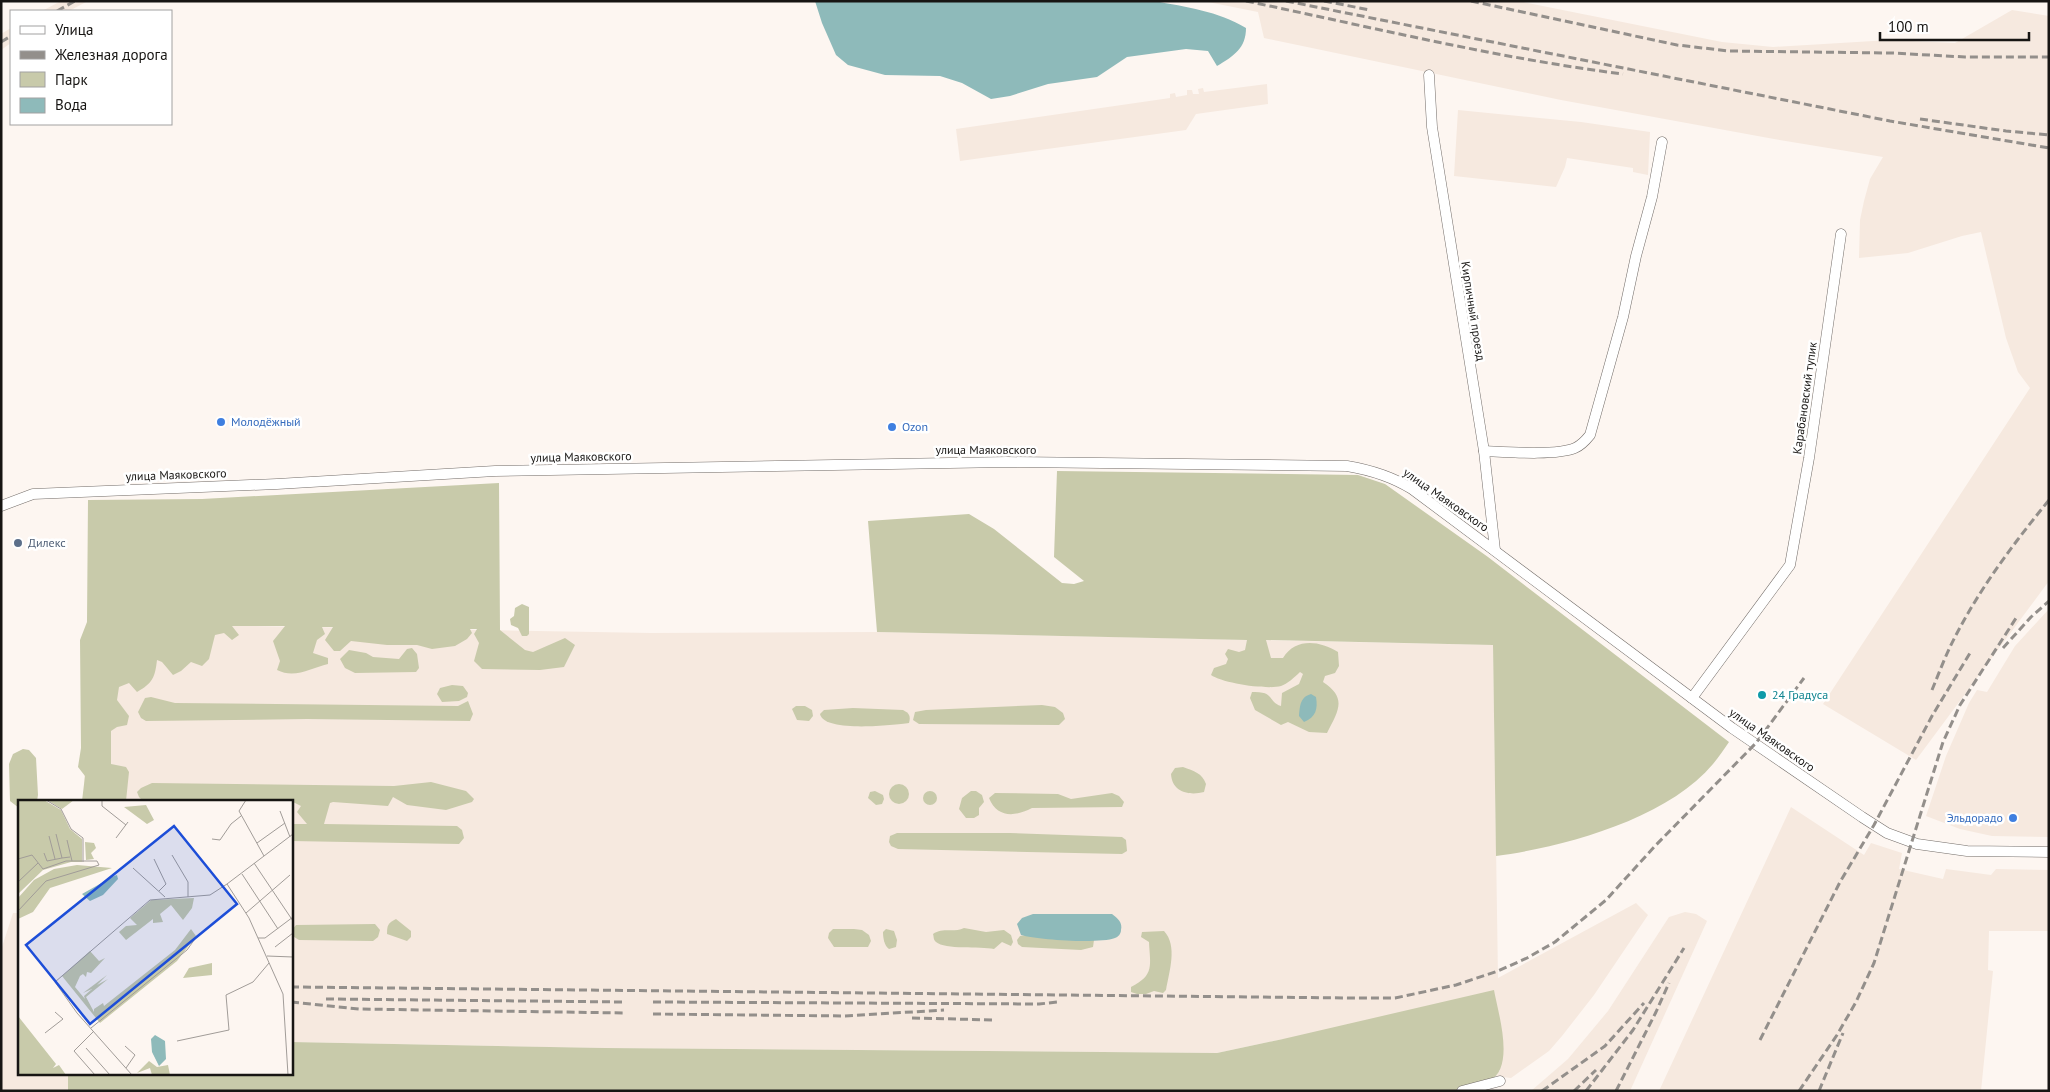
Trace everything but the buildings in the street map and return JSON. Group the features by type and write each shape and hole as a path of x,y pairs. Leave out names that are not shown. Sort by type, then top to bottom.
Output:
{"street":[{"name":"Кирпичный проезд","path":"1428,75 1433,135 1484,451 1495,550"},
{"path":"1484,451 1544,453 1574,448 1585,441 1590,435 1623,317 1636,256 1652,197 1662,142"},
{"name":"Карабановский тупик","path":"1692,698 1790,564 1809,458 1840,234"},
{"name":"улица Маяковского","path":"1,506 33,494 277,484 495,470 1008,462 1347,466 1372,470 1395,478 1412,489 1692,698 1887,833 1917,844 1967,851 2049,852"},
{"path":"1462,1091 1500,1081"}],"shaded area":[{"path":"61,1 88,1 71,10 44,10"},
{"path":"1203,1 1518,1 1722,42 1773,47 1890,40 1955,43 2012,10 2049,16 2049,581 1916,760 1823,704 2030,388 2018,372 2006,338 1981,232 1908,253 1859,258 1860,220 1864,201 1870,179 1883,157 1561,100 1264,38 1258,12"},
{"path":"10,29 10,44 1,50 1,34"},
{"path":"1267,84 1268,104 1196,114 1186,130 960,161 956,129 1170,98 1170,94 1175,93 1176,97 1187,95 1187,90 1192,90 1193,94 1199,94 1198,89 1203,88 1204,92"},
{"path":"1458,110 1581,122 1650,132 1648,175 1633,172 1633,168 1567,158 1556,187 1454,176"},
{"path":"2049,609 2049,837 1992,836 1960,829 1926,816 1946,756 1969,703 1977,690 1987,692 2015,646"},
{"path":"87,623 651,633 877,632 1493,645 1498,978 1636,903 1648,915 1594,995 1562,1036 1549,1051 1511,1078 1496,1076 1500,1070 1283,1039 1217,1053 605,1048 292,1042 292,800 84,800"},
{"path":"1791,807 1864,855 1871,843 1902,853 1899,869 1943,879 1946,869 1991,875 1996,869 2049,870 2049,931 1989,931 1988,970 1993,971 1981,1091 1659,1091"},
{"path":"1685,912 1696,914 1707,921 1630,1091 1531,1091 1568,1059 1608,1011 1669,917"},
{"path":"13,913 18,913 18,1074 68,1074 68,1091 1,1091 1,950"}],"green space":[{"path":"1057,471 1358,475 1385,484 1488,557 1729,742 1713,764 1693,783 1669,800 1642,815 1613,827 1552,846 1496,856 1493,645 1266,640 1271,658 1283,658 1294,647 1308,643 1323,645 1338,652 1339,666 1335,673 1325,676 1323,682 1331,688 1338,699 1335,718 1327,733 1309,732 1288,722 1281,725 1255,710 1250,698 1252,692 1264,693 1281,706 1282,693 1299,684 1303,674 1300,672 1286,684 1274,687 1234,683 1211,675 1214,668 1226,664 1228,659 1225,654 1228,649 1239,652 1245,650 1247,640 877,632 868,521 969,514 994,529 1062,583 1074,584 1084,581 1054,557"},
{"path":"499,483 500,630 525,650 533,652 565,638 575,645 564,667 540,670 482,669 474,661 479,643 474,634 477,629 470,629 472,633 467,639 455,646 432,649 417,645 387,645 351,641 340,651 334,651 325,640 333,627 322,627 325,634 317,640 313,653 328,658 328,664 303,672 290,673 277,670 280,661 273,641 285,626 232,626 239,635 232,640 224,633 215,635 209,659 202,666 191,662 173,675 162,662 157,660 152,679 142,689 137,692 129,683 119,687 117,700 129,716 127,725 117,727 111,731 111,764 126,767 129,772 126,800 82,800 85,776 78,767 81,748 80,640 87,622 88,500 202,499"},
{"path":"522,604 529,607 529,634 527,636 522,636 518,628 511,625 510,619 514,616 515,608"},
{"path":"412,648 417,654 419,668 416,672 355,673 345,668 340,659 349,650 366,653 373,657 399,659 407,649"},
{"path":"452,685 463,686 468,693 467,697 459,701 442,702 437,694 440,688"},
{"path":"151,697 175,703 458,706 468,701 473,714 470,721 307,719 146,721 141,718 138,712 145,698"},
{"path":"1042,705 1055,707 1063,713 1065,719 1059,725 919,724 913,720 915,712 926,710"},
{"path":"796,706 805,706 812,710 813,716 809,721 797,720 792,709"},
{"path":"853,708 903,710 909,715 909,723 846,726 824,720 820,714 824,710"},
{"path":"23,749 29,750 36,758 37,800 18,800 18,807 10,801 9,764 13,754"},
{"path":"1183,767 1194,771 1202,777 1206,784 1204,792 1187,793 1174,785 1171,774 1175,768"},
{"path":"431,782 466,791 474,799 472,802 446,810 407,805 393,797 388,806 333,802 330,803 324,824 457,826 462,830 464,838 459,844 292,841 292,824 307,824 297,812 301,806 292,800 142,800 137,792 152,783 394,786"},
{"path":"895,784 903,784 909,790 909,798 903,804 895,804 889,798 889,790"},
{"path":"875,791 883,795 882,804 876,805 868,798 870,792"},
{"path":"927,791 933,791 937,798 933,805 927,805 923,801 923,795"},
{"path":"971,791 976,791 982,795 984,802 979,808 979,815 974,818 966,818 959,809 962,798"},
{"path":"995,793 1058,794 1071,799 1112,793 1119,796 1124,802 1122,807 1032,808 1019,813 1007,814 992,805 989,798"},
{"path":"897,833 1010,833 1122,837 1126,840 1127,851 1122,854 898,849 891,846 889,842 890,836"},
{"path":"396,919 411,931 411,937 407,941 387,934 388,925"},
{"path":"375,924 380,930 378,937 373,941 299,940 292,936 292,930 296,925"},
{"path":"964,928 986,932 1004,930 1011,935 1013,942 1011,946 1002,942 994,949 947,946 936,942 934,939 933,934 937,932"},
{"path":"833,929 862,930 869,935 871,941 868,947 834,947 828,938 829,933"},
{"path":"886,929 894,931 897,940 896,947 889,949 886,946 883,932"},
{"path":"1164,931 1171,944 1172,952 1166,990 1163,993 1154,991 1146,994 1131,992 1131,987 1139,983 1148,974 1149,969 1149,942 1141,937 1142,932"},
{"path":"1032,934 1094,940 1093,947 1081,950 1022,947 1018,944 1017,940 1020,936"},
{"path":"1494,990 1504,1053 1502,1065 1497,1074 1489,1081 1451,1091 68,1091 68,1074 292,1074 292,1042 605,1048 1217,1053"}],"water":[{"path":"815,1 1154,1 1224,17 1246,28 1244,41 1238,51 1217,66 1208,51 1186,49 1127,57 1097,77 1048,84 1010,96 991,99 962,83 940,76 885,75 848,65 836,55"},
{"path":"1311,694 1316,697 1316,709 1314,715 1304,722 1299,716 1300,705 1307,695"},
{"path":"1033,914 1112,914 1120,922 1121,931 1115,938 1096,941 1054,940 1021,935 1017,924 1022,918"}],"railway":[{"path":"59,10 75,1"},
{"path":"1246,1 1481,51 1623,74"},
{"path":"1286,1 1890,121 2049,148"},
{"path":"1324,1 1370,10"},
{"path":"1471,1 1677,45 1729,51 1892,53 1965,57 2049,57"},
{"path":"1,42 10,37"},
{"path":"1920,119 2049,135"},
{"path":"1932,690 1952,643 1986,583 2049,500"},
{"path":"2003,648 2031,617 2049,601"},
{"path":"1799,1091 1837,1035 1856,1002 1874,963 1943,742 1960,705 2018,615"},
{"path":"1760,1040 1840,882 1874,825 1932,716 1970,653"},
{"path":"292,987 1395,998 1456,985 1498,971 1527,958 1555,942 1606,900 1655,846 1756,743 1804,678"},
{"path":"1586,1091 1633,1030 1684,948"},
{"path":"1616,1091 1669,983"},
{"path":"326,999 626,1002"},
{"path":"292,1002 359,1009 626,1013"},
{"path":"653,1002 1039,1004 1058,1002"},
{"path":"1542,1091 1605,1046 1644,1003"},
{"path":"653,1014 845,1016 944,1010"},
{"path":"912,1018 995,1020"},
{"path":"1819,1091 1843,1033"},
{"path":"1574,1091 1596,1070"}],"place":[{"name":"Молодёжный","path":"221,422"},
{"name":"Ozon","path":"892,427"},
{"name":"Дилекс","path":"18,543"},
{"name":"24 Градуса","path":"1762,695"},
{"name":"Эльдорадо","path":"2013,818"}]}
